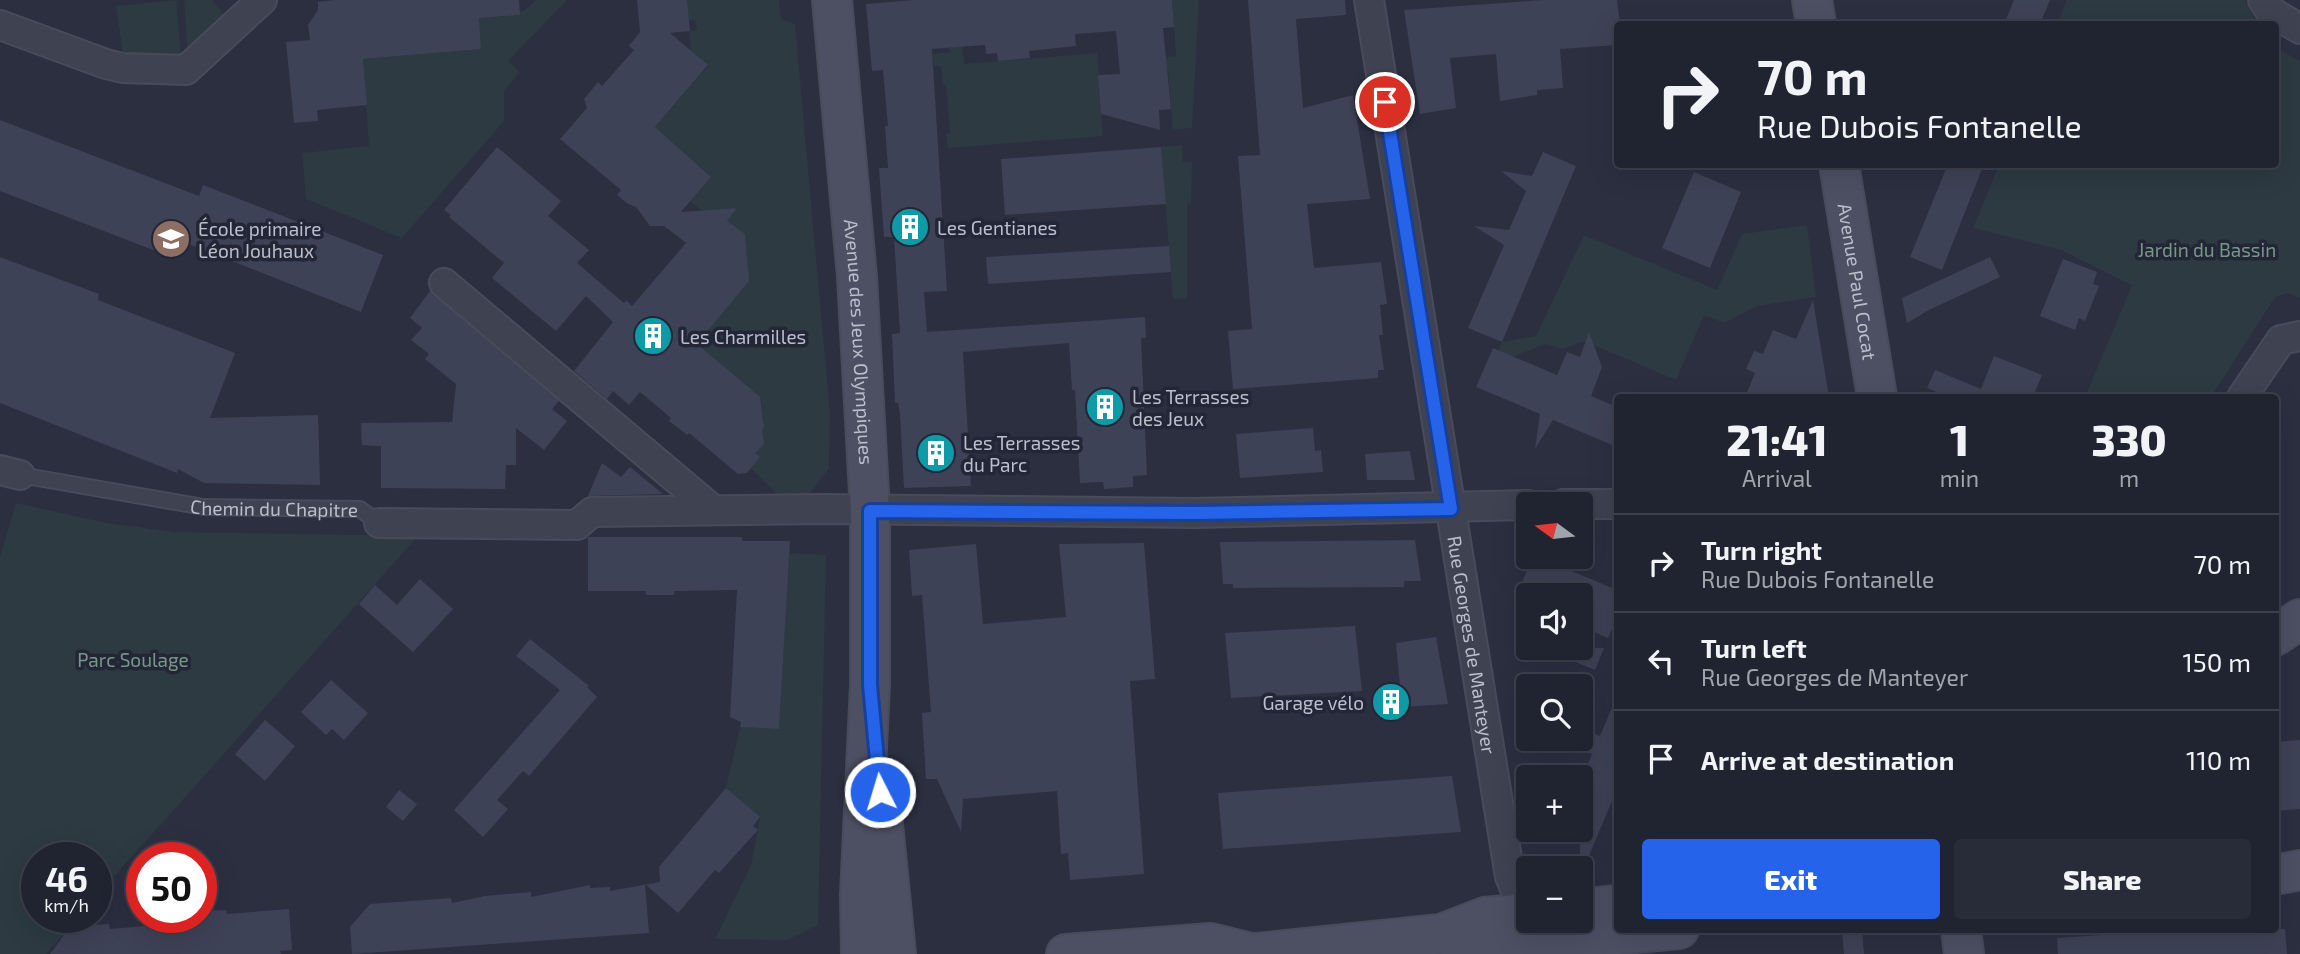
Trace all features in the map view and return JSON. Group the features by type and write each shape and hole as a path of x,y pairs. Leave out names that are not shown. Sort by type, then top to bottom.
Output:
{"main road":[{"name":"Avenue des Jeux Olympiques","path":"832,0 856,277 870,511 870,685 860,894 861,954"},
{"path":"1812,0 1816,21"},
{"name":"Avenue Paul Cocat","path":"1840,168 1877,394"},
{"path":"2279,632 2300,619"},
{"name":"Avenue des Jeux Olympiques","path":"870,685 896,954"},
{"path":"2279,872 2300,870"},
{"path":"1593,908 1614,905"},
{"path":"1593,928 1614,928"},
{"path":"1066,954 1211,943 1249,953 1441,934 1488,947 1519,933"},
{"path":"1961,933 1964,954"}],"street":[{"path":"0,25 106,64 123,68 186,70 262,0"},
{"name":"Rue Georges de Manteyer","path":"1369,0 1510,877 1516,891"},
{"path":"2263,0 2270,11 2300,29"},
{"path":"444,283 712,509"},
{"path":"2244,394 2281,340 2300,336"},
{"path":"1593,504 1614,504"},
{"name":"Chemin du Chapitre","path":"379,523 577,525 592,512 712,509 1195,513 1516,506"}],"lane":[{"name":"Chemin du Chapitre","path":"10,472 204,507 360,509 379,523"}],"green space":[{"path":"176,0 182,64 124,60 116,6"},
{"path":"184,0 212,0 228,19 188,60"},
{"path":"536,0 567,0 508,61 520,72 504,91 504,121 402,238 306,199 302,153 369,146 363,59 481,49 479,18 516,14"},
{"path":"687,0 779,0 781,19 795,24 830,414 829,468 808,496 780,497 751,468 755,453 763,444 757,435 764,423 761,403 697,344 750,280 747,277 747,254 742,246 746,243 745,235 727,221 709,216 688,200 696,195 711,177 655,127 708,66 691,51 689,31 697,30 695,20 688,20"},
{"path":"1172,0 1199,0 1192,128 1173,130 1168,70 1159,70 1158,58 1176,56"},
{"path":"2067,0 2245,0 2256,21 2058,21"},
{"path":"946,13 962,46 964,64 1097,53 1103,136 948,148 946,134 950,133 946,85 943,85 941,66 934,66 933,54 949,52"},
{"name":"Jardin du Bassin","path":"2279,49 2300,61 2300,298 2288,293 2275,297 2213,394 2086,394 2132,285 2061,250 1973,228 1998,168 2279,168"},
{"path":"1182,145 1183,162 1192,162 1191,203 1187,204 1187,298 1173,299 1161,147"},
{"path":"1807,225 1816,297 1757,306 1724,323 1704,315 1676,380 1584,341 1563,349 1545,344 1504,360 1496,356 1502,342 1536,336 1584,235 1717,290 1742,234"},
{"name":"Parc Soulage","path":"16,503 107,523 175,532 418,536 145,842 126,842 126,863 112,879 112,842 21,842 21,933 65,933 46,954 0,954 0,557"},
{"path":"789,553 826,555 818,925 787,940 715,939 751,865 760,818 726,788 740,727 779,729"}],"building":[{"path":"519,0 520,15 479,18 481,49 363,59 367,105 317,110 318,121 294,123 286,42 310,40 308,25 318,10 318,2"},
{"path":"637,0 687,0 690,31 670,33 708,65 655,127 711,177 681,212 737,208 727,221 745,234 749,281 697,344 760,397 764,444 755,453 760,457 747,473 738,474 689,433 687,435 669,421 671,418 640,392 629,405 613,391 607,399 574,371 613,322 586,296 556,331 492,278 504,263 444,210 497,147 561,201 548,216 589,250 577,263 624,303 626,300 632,306 686,243 664,226 650,226 636,207 617,195 621,190 560,139 587,108 584,99 598,82 602,86 634,50 629,46 640,32"},
{"path":"914,0 1172,0 1174,27 1163,28 1171,109 1159,110 1160,130 1101,114 1098,75 1120,74 1116,31 1075,34 1076,46 1029,51 1030,58 998,61 997,53 986,54 985,45 932,49 947,291 924,292 927,332 1145,317 1146,338 1141,338 1147,475 1133,476 1133,487 1104,489 1103,482 1080,483 1075,390 1072,390 1069,343 963,352 971,486 904,488 900,414 898,403 895,403 892,334 900,333 894,237 884,237 879,168 888,168 885,126 888,126 883,70 872,71 866,4"},
{"path":"1248,0 1345,0 1346,15 1296,19 1303,108 1353,95 1370,199 1307,204 1314,268 1381,262 1387,304 1380,305 1383,335 1379,335 1384,370 1378,370 1378,378 1233,389 1228,331 1252,329 1238,156 1260,155"},
{"path":"1543,0 1617,0 1620,21 1614,21 1614,45 1560,49 1563,88 1537,90 1537,95 1500,101 1496,54 1450,58 1456,108 1420,114 1404,10"},
{"path":"2014,0 2050,0 2041,21 2005,21"},
{"path":"0,120 199,196 203,185 383,255 361,312 181,241 174,258 0,191"},
{"path":"1161,147 1166,204 1005,215 1001,159"},
{"path":"1543,152 1576,166 1502,342 1468,328 1504,245 1474,226 1509,230 1526,191 1501,171 1532,176"},
{"path":"1946,168 1982,168 1942,270 1910,257"},
{"path":"1694,172 1741,192 1710,268 1662,248"},
{"path":"1169,246 1171,272 988,284 986,257"},
{"path":"0,257 99,294 98,300 235,353 210,418 318,415 320,485 204,483 178,469 177,473 0,403"},
{"path":"1990,257 2000,277 1907,323 1902,298"},
{"path":"2063,259 2097,272 2093,284 2099,286 2085,321 2079,318 2075,330 2040,316"},
{"path":"430,291 559,401 552,409 567,421 544,450 516,428 516,465 506,465 505,489 381,488 381,446 362,445 361,423 452,422 456,384 425,359 429,354 411,340 422,328 410,318"},
{"path":"1813,300 1829,394 1746,394 1755,373 1746,369 1754,351 1763,354 1773,330 1796,339"},
{"path":"1589,332 1602,367 1591,396 1614,406 1614,446 1553,420 1535,449 1540,414 1476,387 1493,348 1557,375 1567,352 1580,357"},
{"path":"1994,356 2042,375 2034,394 1942,394 1927,388 1935,370 1981,389"},
{"path":"1313,428 1315,451 1321,450 1323,472 1240,478 1236,434"},
{"path":"1410,451 1415,480 1367,480 1365,454"},
{"path":"602,463 621,477 630,467 663,494 588,496"},
{"path":"588,537 742,537 742,541 790,541 779,729 740,727 741,722 730,717 737,590 674,591 674,595 646,595 646,591 588,591"},
{"path":"1415,540 1421,581 1404,581 1404,587 1233,588 1233,584 1223,584 1220,542"},
{"path":"1144,543 1155,679 1130,681 1144,874 1070,880 1068,853 1061,854 1057,791 963,799 961,832 937,779 926,779 922,713 931,712 922,595 912,596 909,550 976,544 983,624 1066,617 1059,544"},
{"path":"1528,569 1566,569 1614,589 1614,624 1608,638 1593,632 1593,583 1522,583"},
{"path":"420,579 453,609 413,652 359,604 375,585 397,605"},
{"path":"1355,626 1362,691 1231,698 1225,633"},
{"path":"1436,637 1448,704 1402,707 1396,643"},
{"path":"530,639 589,686 587,687 597,697 529,776 523,771 497,800 508,809 483,837 454,810 560,690 516,656"},
{"path":"1593,648 1604,648 1595,670 1571,660 1593,660"},
{"path":"331,680 368,713 344,740 332,729 326,735 301,712"},
{"path":"1614,703 1614,796 1589,856 1580,856 1580,842 1593,842 1593,765 1588,765 1592,754 1584,751 1593,751 1593,733 1600,736"},
{"path":"265,720 295,746 265,781 235,754"},
{"path":"2300,740 2300,809 2279,811 2279,742"},
{"path":"1452,776 1461,832 1223,849 1218,793"},
{"path":"726,788 760,817 753,826 758,830 719,873 715,870 678,913 646,885 660,882 659,867"},
{"path":"399,790 417,804 403,821 386,807"},
{"path":"590,885 590,888 610,887 610,891 645,885 649,933 352,954 350,927 370,904 451,898 452,903 485,896 531,892 531,897"},
{"path":"289,909 292,950 280,951 281,954 50,954 65,933 112,933 112,929 126,928 126,933 217,933 217,910 226,910 227,914"},
{"path":"2279,929 2285,929 2287,954 2058,954 2057,938 2130,933 2279,933"},
{"path":"1842,933 1862,933 1864,954 1844,954"}],"place":[{"name":"Les Gentianes","path":"910,227"},
{"name":"École primaire Léon Jouhaux","path":"171,239"},
{"name":"Les Charmilles","path":"653,336"},
{"name":"Les Terrasses des Jeux","path":"1105,407"},
{"name":"Les Terrasses du Parc","path":"936,453"},
{"name":"Garage vélo","path":"1391,702"}],"route":[{"path":"880,792 870,685 870,511 1195,513 1451,509 1385,102"}]}
